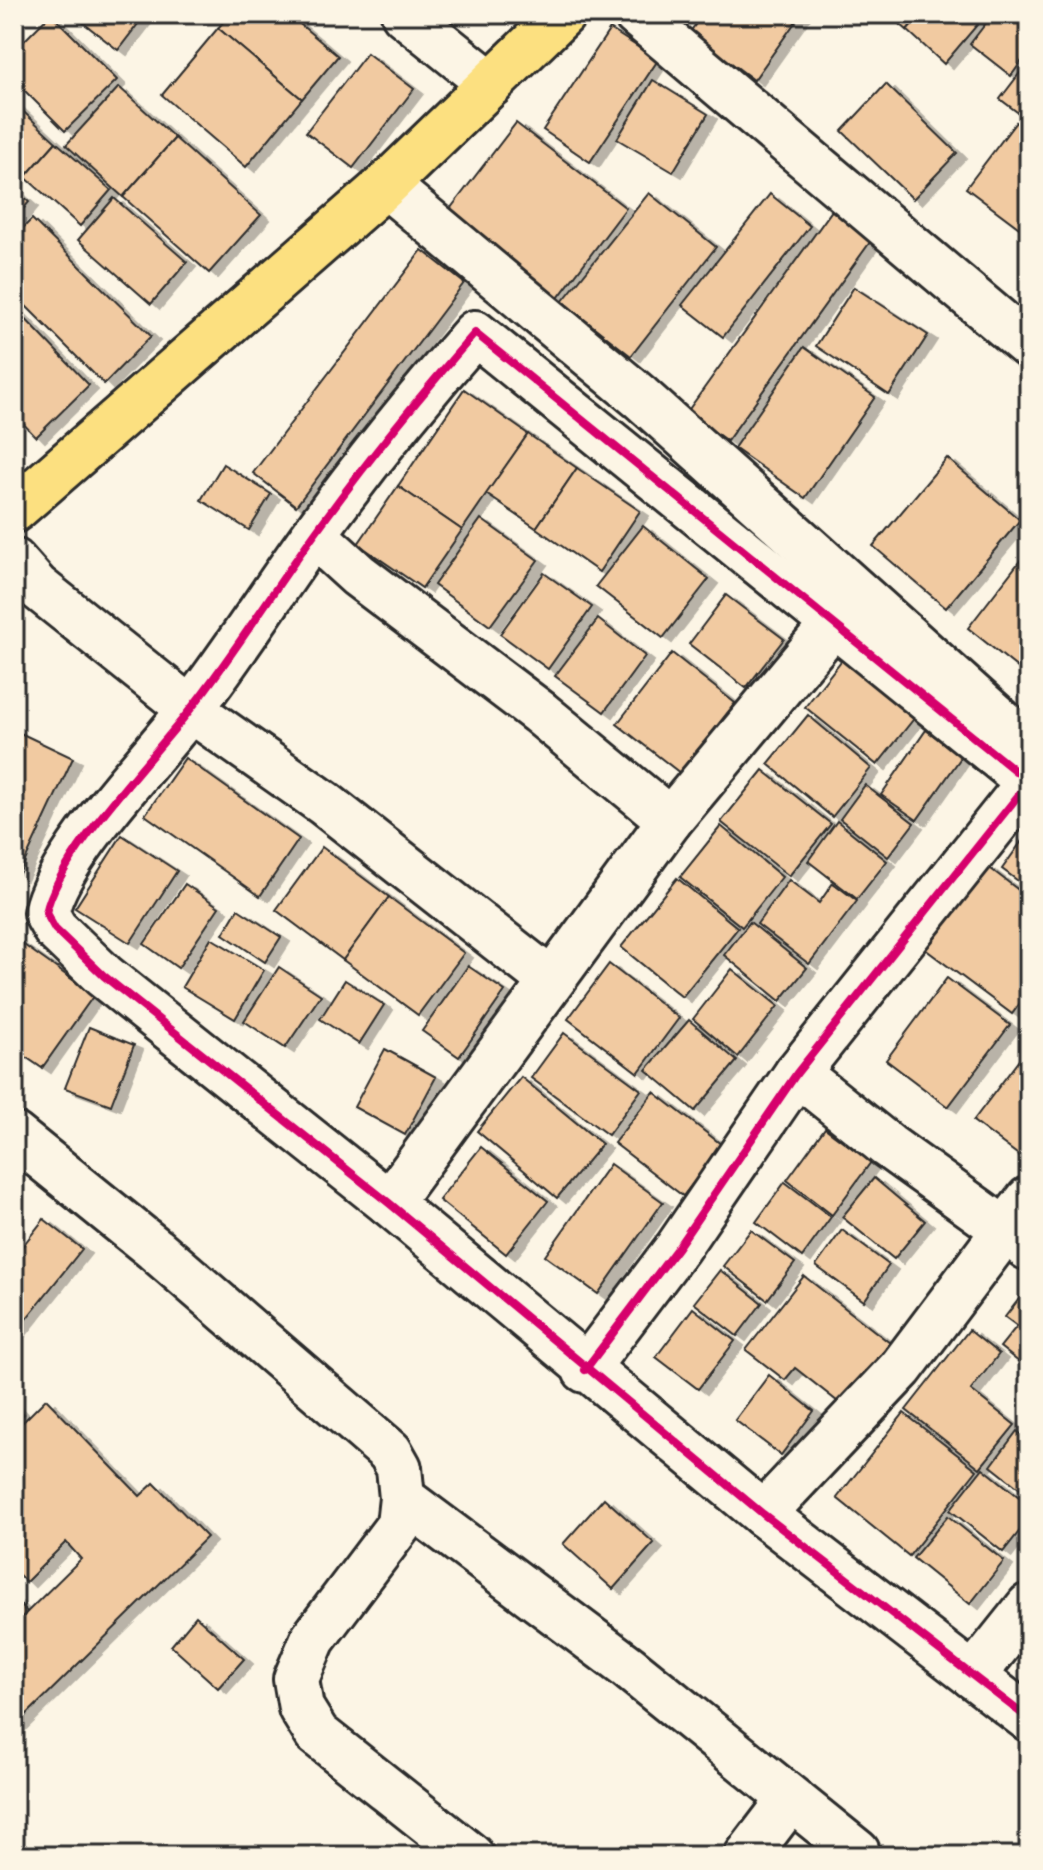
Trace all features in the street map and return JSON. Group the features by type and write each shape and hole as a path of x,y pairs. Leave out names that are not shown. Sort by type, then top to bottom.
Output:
{"main road":[{"path":"14,510 386,185 563,14"}],"street":[{"path":"404,14 491,84"},
{"path":"636,14 1029,346"},
{"path":"386,185 640,397 1029,746"},
{"path":"585,1370 678,1247 797,1073 1029,782 475,333 412,405 314,535 190,709 119,796 56,882 46,913 55,929 104,976 389,1203 585,1370 763,1514 973,1676 1025,1708"},
{"path":"314,535 358,575 539,712 670,820"},
{"path":"14,561 37,587 190,709 324,803 550,980"},
{"path":"389,1203 670,820 835,622"},
{"path":"763,1514 901,1368 1021,1226 888,1146 797,1073"},
{"path":"14,1135 155,1249 390,1452 399,1468 402,1498 399,1525 313,1639 296,1679 301,1708 317,1734 471,1856"},
{"path":"402,1498 628,1667 789,1801 857,1852"},
{"path":"973,1676 1029,1606"},
{"path":"747,1856 789,1801"}],"building":[{"path":"51,14 117,80 65,131 14,80 14,51"},
{"path":"72,14 142,14 144,16 118,50"},
{"path":"230,14 288,14 338,56 302,99 218,28"},
{"path":"703,14 801,14 754,80 690,32"},
{"path":"888,14 921,14 907,30"},
{"path":"921,14 978,14 983,18 944,64 907,30"},
{"path":"993,14 1029,14 1029,51 1011,76 970,44"},
{"path":"218,28 302,99 246,167 162,95"},
{"path":"610,29 658,60 590,162 543,130"},
{"path":"367,53 414,89 353,168 306,132"},
{"path":"1029,61 1029,121 1000,99"},
{"path":"653,80 708,114 673,172 617,139"},
{"path":"886,84 957,153 913,199 842,131"},
{"path":"119,87 175,138 123,197 66,145"},
{"path":"14,103 56,142 25,177 14,167"},
{"path":"1016,122 1029,132 1029,221 1022,230 966,188"},
{"path":"516,123 626,208 558,298 447,213"},
{"path":"175,138 261,215 209,273 123,197"},
{"path":"56,142 111,190 80,226 25,177"},
{"path":"14,189 29,202 14,220"},
{"path":"649,193 716,247 631,356 562,302"},
{"path":"770,194 810,226 723,337 682,305"},
{"path":"114,198 187,262 151,304 78,240"},
{"path":"833,209 873,238 727,441 687,412"},
{"path":"32,219 151,336 104,384 14,294 14,237"},
{"path":"422,250 464,283 296,506 253,473"},
{"path":"854,287 928,335 889,395 816,346"},
{"path":"14,307 89,385 36,437 14,414"},
{"path":"804,347 875,397 805,498 734,448"},
{"path":"464,389 528,434 462,530 398,486"},
{"path":"528,434 577,468 536,528 486,494"},
{"path":"947,458 1020,520 946,608 873,546"},
{"path":"223,464 271,494 249,530 201,500"},
{"path":"577,468 640,511 599,572 536,528"},
{"path":"398,486 462,530 422,588 358,544"},
{"path":"481,519 538,560 490,626 434,585"},
{"path":"643,526 709,579 663,638 596,586"},
{"path":"1029,549 1029,666 1024,673 968,628"},
{"path":"544,573 592,607 548,669 500,634"},
{"path":"726,595 784,639 746,688 689,644"},
{"path":"598,619 645,656 604,712 555,676"},
{"path":"852,647 924,706 877,765 805,707"},
{"path":"672,653 735,703 680,773 617,724"},
{"path":"808,715 871,768 832,817 768,764"},
{"path":"14,730 73,758 18,876 14,874"},
{"path":"926,730 962,756 917,820 881,795"},
{"path":"185,758 299,839 260,896 145,815"},
{"path":"763,770 831,824 789,876 721,822"},
{"path":"865,785 914,823 888,857 840,819"},
{"path":"837,821 887,861 857,899 808,861"},
{"path":"721,826 782,877 742,927 680,877"},
{"path":"1029,831 1029,889 1002,869"},
{"path":"122,835 177,871 130,943 75,908"},
{"path":"322,847 389,897 343,960 276,910"},
{"path":"987,866 1029,898 1029,991 1012,1014 925,949"},
{"path":"677,878 738,928 682,997 621,947"},
{"path":"789,880 819,903 833,883 857,901 809,964 757,924"},
{"path":"185,884 219,907 178,968 144,944"},
{"path":"389,897 464,953 418,1015 343,960"},
{"path":"238,909 281,937 265,962 223,934"},
{"path":"750,922 807,968 780,1001 724,955"},
{"path":"14,938 94,995 42,1068 14,1049"},
{"path":"211,938 264,970 235,1019 182,987"},
{"path":"609,964 679,1018 638,1073 568,1019"},
{"path":"468,966 505,991 459,1057 422,1031"},
{"path":"279,967 321,995 285,1048 244,1021"},
{"path":"732,969 778,1006 738,1057 693,1019"},
{"path":"947,978 1010,1025 948,1107 886,1060"},
{"path":"345,980 384,1005 359,1044 320,1019"},
{"path":"689,1020 737,1061 695,1111 646,1070"},
{"path":"89,1027 134,1045 111,1105 65,1088"},
{"path":"564,1033 641,1090 608,1135 531,1078"},
{"path":"385,1049 436,1077 405,1135 354,1107"},
{"path":"1022,1056 1029,1062 1029,1163 973,1121"},
{"path":"521,1077 602,1144 557,1198 477,1131"},
{"path":"654,1092 722,1145 683,1196 614,1143"},
{"path":"825,1128 871,1162 832,1215 787,1180"},
{"path":"481,1147 548,1201 506,1254 439,1200"},
{"path":"610,1164 663,1202 598,1294 545,1256"},
{"path":"874,1178 925,1221 894,1259 842,1217"},
{"path":"785,1182 831,1217 802,1257 756,1222"},
{"path":"44,1219 82,1249 14,1334 14,1257"},
{"path":"751,1230 795,1263 767,1300 723,1266"},
{"path":"842,1230 889,1265 864,1301 816,1266"},
{"path":"720,1270 762,1303 737,1336 694,1303"},
{"path":"804,1276 895,1347 847,1409 795,1368 785,1380 746,1350"},
{"path":"1029,1286 1029,1370 1000,1347 1017,1326 1005,1317"},
{"path":"693,1308 735,1341 698,1389 656,1357"},
{"path":"969,1330 999,1354 971,1390 1015,1425 980,1468 906,1410"},
{"path":"769,1375 814,1411 781,1455 735,1420"},
{"path":"46,1399 140,1496 154,1483 207,1537 14,1727 14,1625 81,1559 66,1542 26,1582 14,1570 14,1431"},
{"path":"14,1404 24,1414 14,1425"},
{"path":"904,1413 977,1470 909,1556 837,1498"},
{"path":"1017,1431 1029,1441 1029,1496 991,1466"},
{"path":"983,1468 1029,1505 1029,1519 1003,1552 950,1510"},
{"path":"604,1498 654,1543 613,1589 563,1544"},
{"path":"948,1516 1004,1561 970,1604 913,1558"},
{"path":"14,1598 27,1612 14,1625"},
{"path":"196,1616 244,1659 218,1688 171,1646"}],"cycle path":[{"path":"585,1370 678,1247 797,1073 1029,782 475,333 371,458 205,690 86,837 54,890 46,913 55,929 104,976 389,1203 763,1514 1029,1719"}]}
